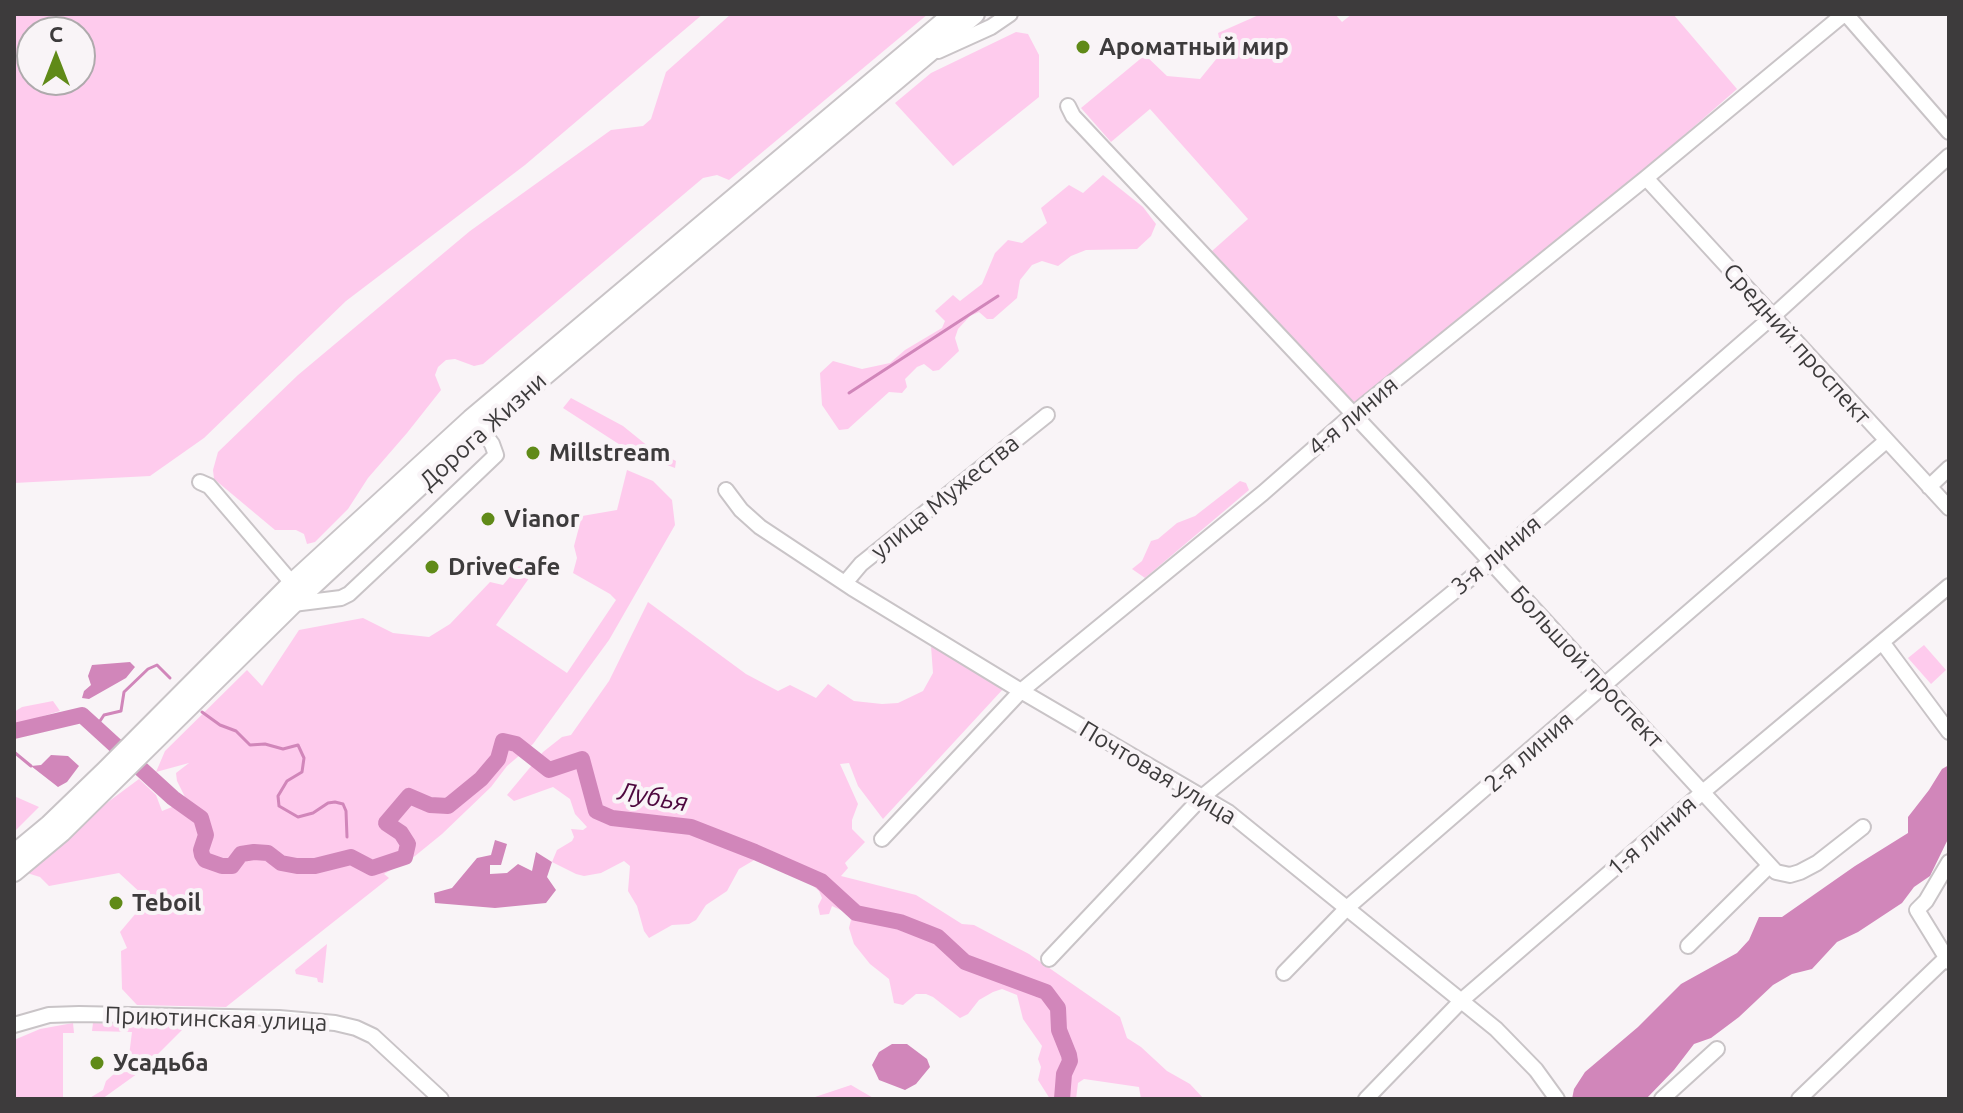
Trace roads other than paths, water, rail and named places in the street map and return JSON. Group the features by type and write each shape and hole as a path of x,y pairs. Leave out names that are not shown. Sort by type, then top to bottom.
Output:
{"main road":[{"name":"Дорога Жизни","path":"143,744 292,583 471,419 953,14"},
{"name":"Дорога Жизни","path":"14,872 62,832 143,744 481,429 975,14"},
{"name":"Дорога Жизни","path":"14,854 112,775"}],"street":[{"path":"923,58 991,27 1010,14"},
{"path":"1845,14 1949,132"},
{"name":"4-я линия","path":"882,839 1021,691 1263,493 1352,415 1845,14"},
{"name":"Большой проспект","path":"1068,106 1073,116 1704,791 1769,866"},
{"name":"3-я линия","path":"1049,959 1202,797 1489,563 1772,317 1949,156"},
{"name":"Средний проспект","path":"1646,178 1949,508"},
{"name":"улица Мужества","path":"845,583 861,564 1047,415"},
{"path":"293,604 341,598 349,594 419,529 496,455 481,429"},
{"name":"2-я линия","path":"1284,973 1348,907 1886,441"},
{"path":"1929,487 1949,468"},
{"path":"200,482 209,486 292,583"},
{"name":"Почтовая улица","path":"726,490 741,510 760,527 845,583 1228,812 1462,1000 1517,1049 1557,1099"},
{"name":"1-я линия","path":"1366,1099 1462,1000 1704,791 1949,586"},
{"path":"1882,642 1949,732"},
{"path":"1688,946 1769,866 1782,874 1800,872 1817,863 1863,827"},
{"path":"1799,1099 1948,960 1917,910 1926,901 1949,862"},
{"name":"Приютинская улица","path":"14,1025 49,1015 79,1014 335,1023 373,1036 441,1099"},
{"path":"1662,1099 1717,1049"}],"waterway":[{"path":"849,393 998,296"},
{"path":"92,726 98,724 104,715 121,711 124,692 148,669 157,665 170,678"},
{"path":"202,712 220,725 236,731 250,745 265,744 283,749 298,745 304,758 302,772 287,781 278,796 279,806 298,817 313,813 328,803 343,804 347,837"},
{"name":"Лубья","path":"14,731 82,715 173,798 201,818 206,835 202,855 205,860 222,866 232,866 241,854 254,852 268,853 281,863 297,866 315,866 351,857 372,868 405,857 408,844 401,833 386,823 409,796 430,805 448,806 481,779 498,759 503,741 516,744 549,770 582,759 596,811 612,818 691,827 755,852 821,881 856,913 900,922 938,937 965,962 1046,992 1058,1008 1059,1030 1070,1061 1064,1074 1062,1099"},
{"path":"14,752 31,766"}],"place":[{"name":"Ароматный мир","path":"1083,47"},
{"name":"Millstream","path":"533,453"},
{"name":"Vianor","path":"488,519"},
{"name":"DriveCafe","path":"432,567"},
{"name":"Teboil","path":"116,903"},
{"name":"Усадьба","path":"97,1063"}]}
